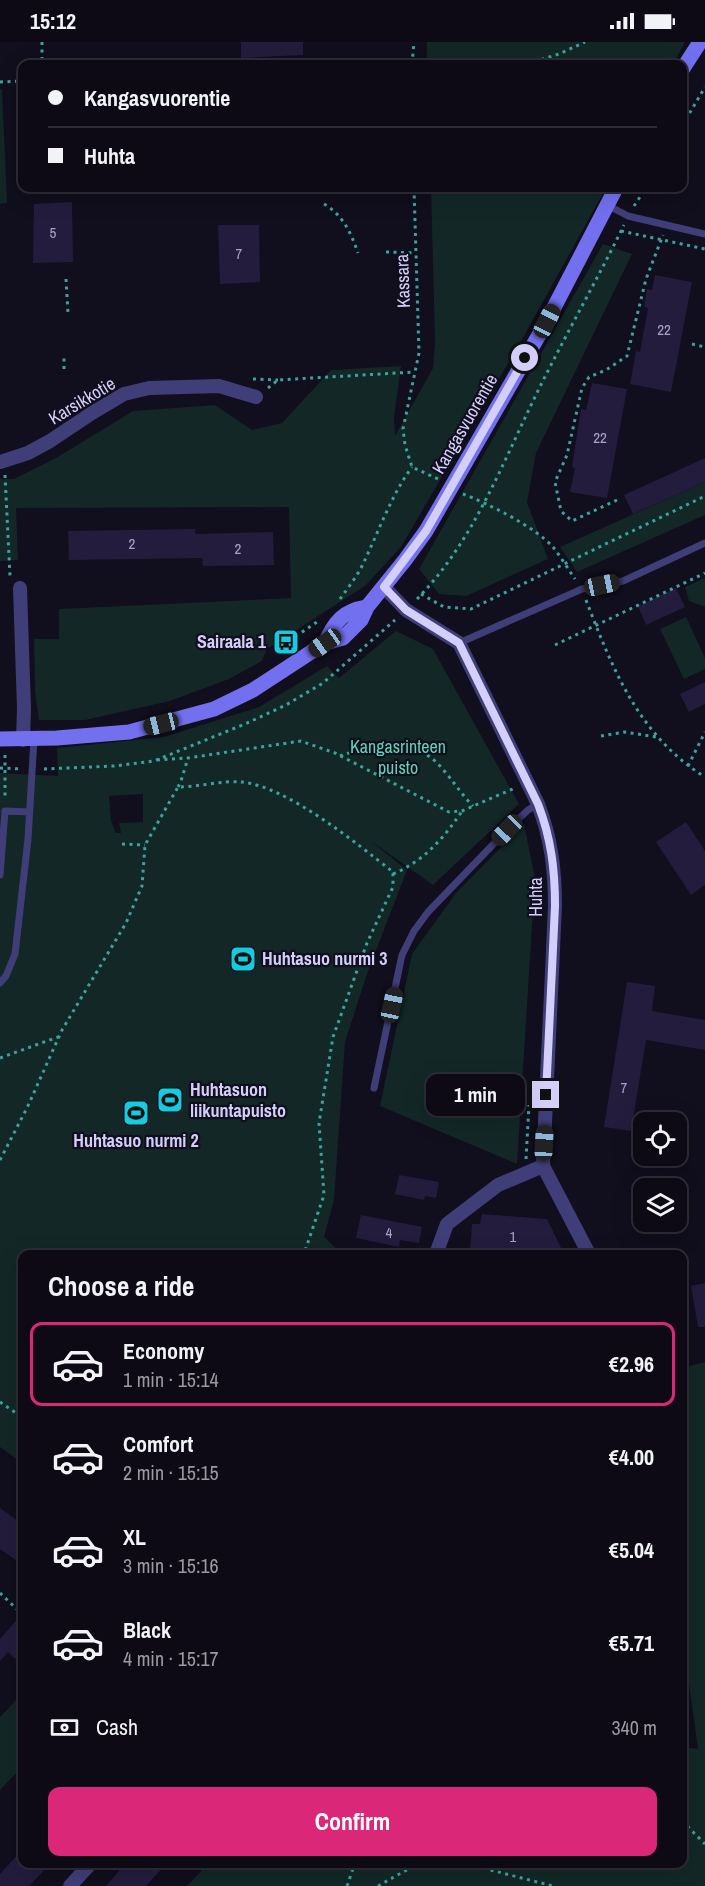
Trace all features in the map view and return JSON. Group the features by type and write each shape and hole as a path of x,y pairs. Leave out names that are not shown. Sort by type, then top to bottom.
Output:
{"main road":[{"path":"687,62 700,42"},
{"name":"Kangasvuorentie","path":"0,739 94,736 129,732 214,709 252,690 325,643 343,638 347,623 361,620 367,607 426,531 547,321 614,192"}],"street":[{"name":"Karsikkotie","path":"0,462 28,453 50,441 124,394 149,388 219,386 256,397"},
{"path":"384,587 406,610 459,643"},
{"path":"20,588 24,698 29,739"},
{"name":"Huhta","path":"459,643 533,807 548,830 555,876 543,1166 587,1250"},
{"path":"437,1250 447,1224 498,1185 543,1166"},
{"path":"70,1886 86,1868"}],"lane":[{"path":"607,205 628,216 705,234"},
{"path":"459,643 582,589 623,580 705,543"},
{"path":"0,983 6,976 15,954 33,769 29,739"},
{"path":"374,1088 402,955 414,931 441,897 533,807"},
{"path":"0,874 5,811 29,812"}],"path":[{"path":"42,42 42,60"},
{"path":"412,60 414,42"},
{"path":"540,60 585,42"},
{"path":"0,82 18,81"},
{"path":"687,118 705,87"},
{"name":"Kassara","path":"412,467 403,429 419,353 414,192"},
{"path":"154,761 286,705 323,682 406,610 421,594 458,548 485,502 564,337 628,216 643,192"},
{"path":"324,204 332,208 349,228 358,252"},
{"path":"617,500 572,521 561,511 555,482 567,455 582,388 590,377 606,370 627,356 646,279 666,225"},
{"path":"621,231 705,249"},
{"path":"386,252 416,253"},
{"path":"66,279 68,313"},
{"path":"692,344 705,347"},
{"path":"64,355 64,369"},
{"path":"256,397 278,380 414,372"},
{"path":"367,645 334,608 360,570 378,529 412,467 439,480"},
{"path":"5,476 7,524"},
{"path":"421,594 444,607 471,609 705,496"},
{"path":"555,645 705,573"},
{"path":"277,649 317,622"},
{"path":"637,710 658,737 688,766 705,777"},
{"path":"601,736 625,732 658,737"},
{"path":"688,766 705,732"},
{"path":"5,811 2,768 114,766 188,758 301,741 340,756 448,812 462,811 517,788 533,807"},
{"path":"340,756 364,748 381,746 400,745 424,751 439,764 473,806"},
{"path":"0,1160 27,1108 59,1037 126,923 142,886 145,845 178,787 188,758"},
{"path":"178,787 242,782 267,789 294,800 393,872 393,887 367,943 333,1038 320,1123 324,1194 305,1250"},
{"path":"393,874 409,867 433,848 450,830 462,811"},
{"path":"122,843 145,845"},
{"path":"0,1058 59,1037"},
{"path":"526,1160 529,1102"},
{"path":"0,1402 18,1414"},
{"path":"0,1593 18,1610"},
{"path":"687,1826 705,1844"},
{"path":"347,1886 353,1868"},
{"path":"378,1886 410,1868"},
{"path":"485,1868 553,1886"}],"green space":[{"path":"427,42 685,42 675,60 427,60"},
{"path":"2,89 7,203 0,204 0,90"},
{"path":"431,192 604,192 524,336 401,547 365,586 267,649 262,661 229,679 170,701 85,720 39,720 35,692 34,639 59,639 59,609 291,598 289,507 16,508 18,560 0,561 0,479 14,479 56,458 133,411 215,405 252,430 282,423 331,370 401,366 394,417 395,436 433,368 435,343"},
{"path":"603,244 632,254 536,453 527,502 548,559 466,596 439,594 419,569"},
{"path":"705,482 705,515 577,572 560,547"},
{"path":"705,578 705,607 689,601 685,587"},
{"path":"686,617 705,658 705,669 684,679 660,629"},
{"name":"Huhtasuon liikuntapuisto","path":"396,631 433,649 519,804 433,885 371,841 407,870 367,974 345,1042 334,1200 324,1237 338,1250 18,1250 18,1460 0,1447 0,773 58,776 57,748 164,737 259,707 327,666 339,678","holes":["143,794 143,822 119,823 121,833 116,833 111,821 109,796"]},
{"path":"524,824 535,878 517,1164 380,1106 412,954 456,893"},
{"path":"705,1362 705,1886 187,1886 204,1868 687,1868 687,1748 698,1749 687,1669 687,1367"},
{"path":"18,1698 18,1771 0,1790 0,1717"}],"building":[{"path":"241,42 303,42 303,55 241,58"},
{"path":"72,202 73,262 33,263 34,204"},
{"path":"218,225 259,225 260,282 220,284"},
{"path":"655,275 692,282 671,392 630,384 636,351 640,352 648,308 644,307 647,289 652,290"},
{"path":"592,383 627,389 607,498 570,492 575,468 572,467 581,409 586,410"},
{"path":"705,458 705,482 633,514 624,495"},
{"path":"195,529 195,534 273,532 274,565 203,566 202,558 69,560 68,531"},
{"path":"676,588 685,607 646,625 638,606"},
{"path":"705,682 705,704 689,712 680,694"},
{"path":"686,822 705,851 705,885 691,895 656,842"},
{"path":"627,982 655,986 652,1011 705,1020 705,1050 646,1040 631,1131 604,1127"},
{"path":"399,1175 439,1182 436,1198 425,1196 424,1200 395,1194"},
{"path":"482,1214 547,1219 562,1250 470,1250 472,1224 480,1224"},
{"path":"361,1215 422,1227 419,1243 400,1240 399,1247 356,1238"},
{"path":"705,1283 705,1327 698,1327 691,1286"},
{"path":"0,1508 18,1521 18,1561 0,1549"},
{"path":"18,1619 18,1655 15,1659 8,1652 0,1661 0,1639"},
{"path":"18,1854 18,1868 46,1868 29,1886 0,1886 0,1874"},
{"path":"122,1868 162,1868 146,1886 106,1886"}],"place":[{"name":"Sairaala 1","path":"286,642"},
{"name":"Huhtasuo nurmi 3","path":"243,959"},
{"name":"Huhtasuon liikuntapuisto","path":"170,1100"},
{"name":"Huhtasuo nurmi 2","path":"136,1113"}],"route":[{"path":"525,358 426,531 384,587 406,610 459,643 538,804 548,830 555,876 555,906 546,1095"}],"park label":[{"name":"Kangasrinteen puisto","path":"398,757"}]}
